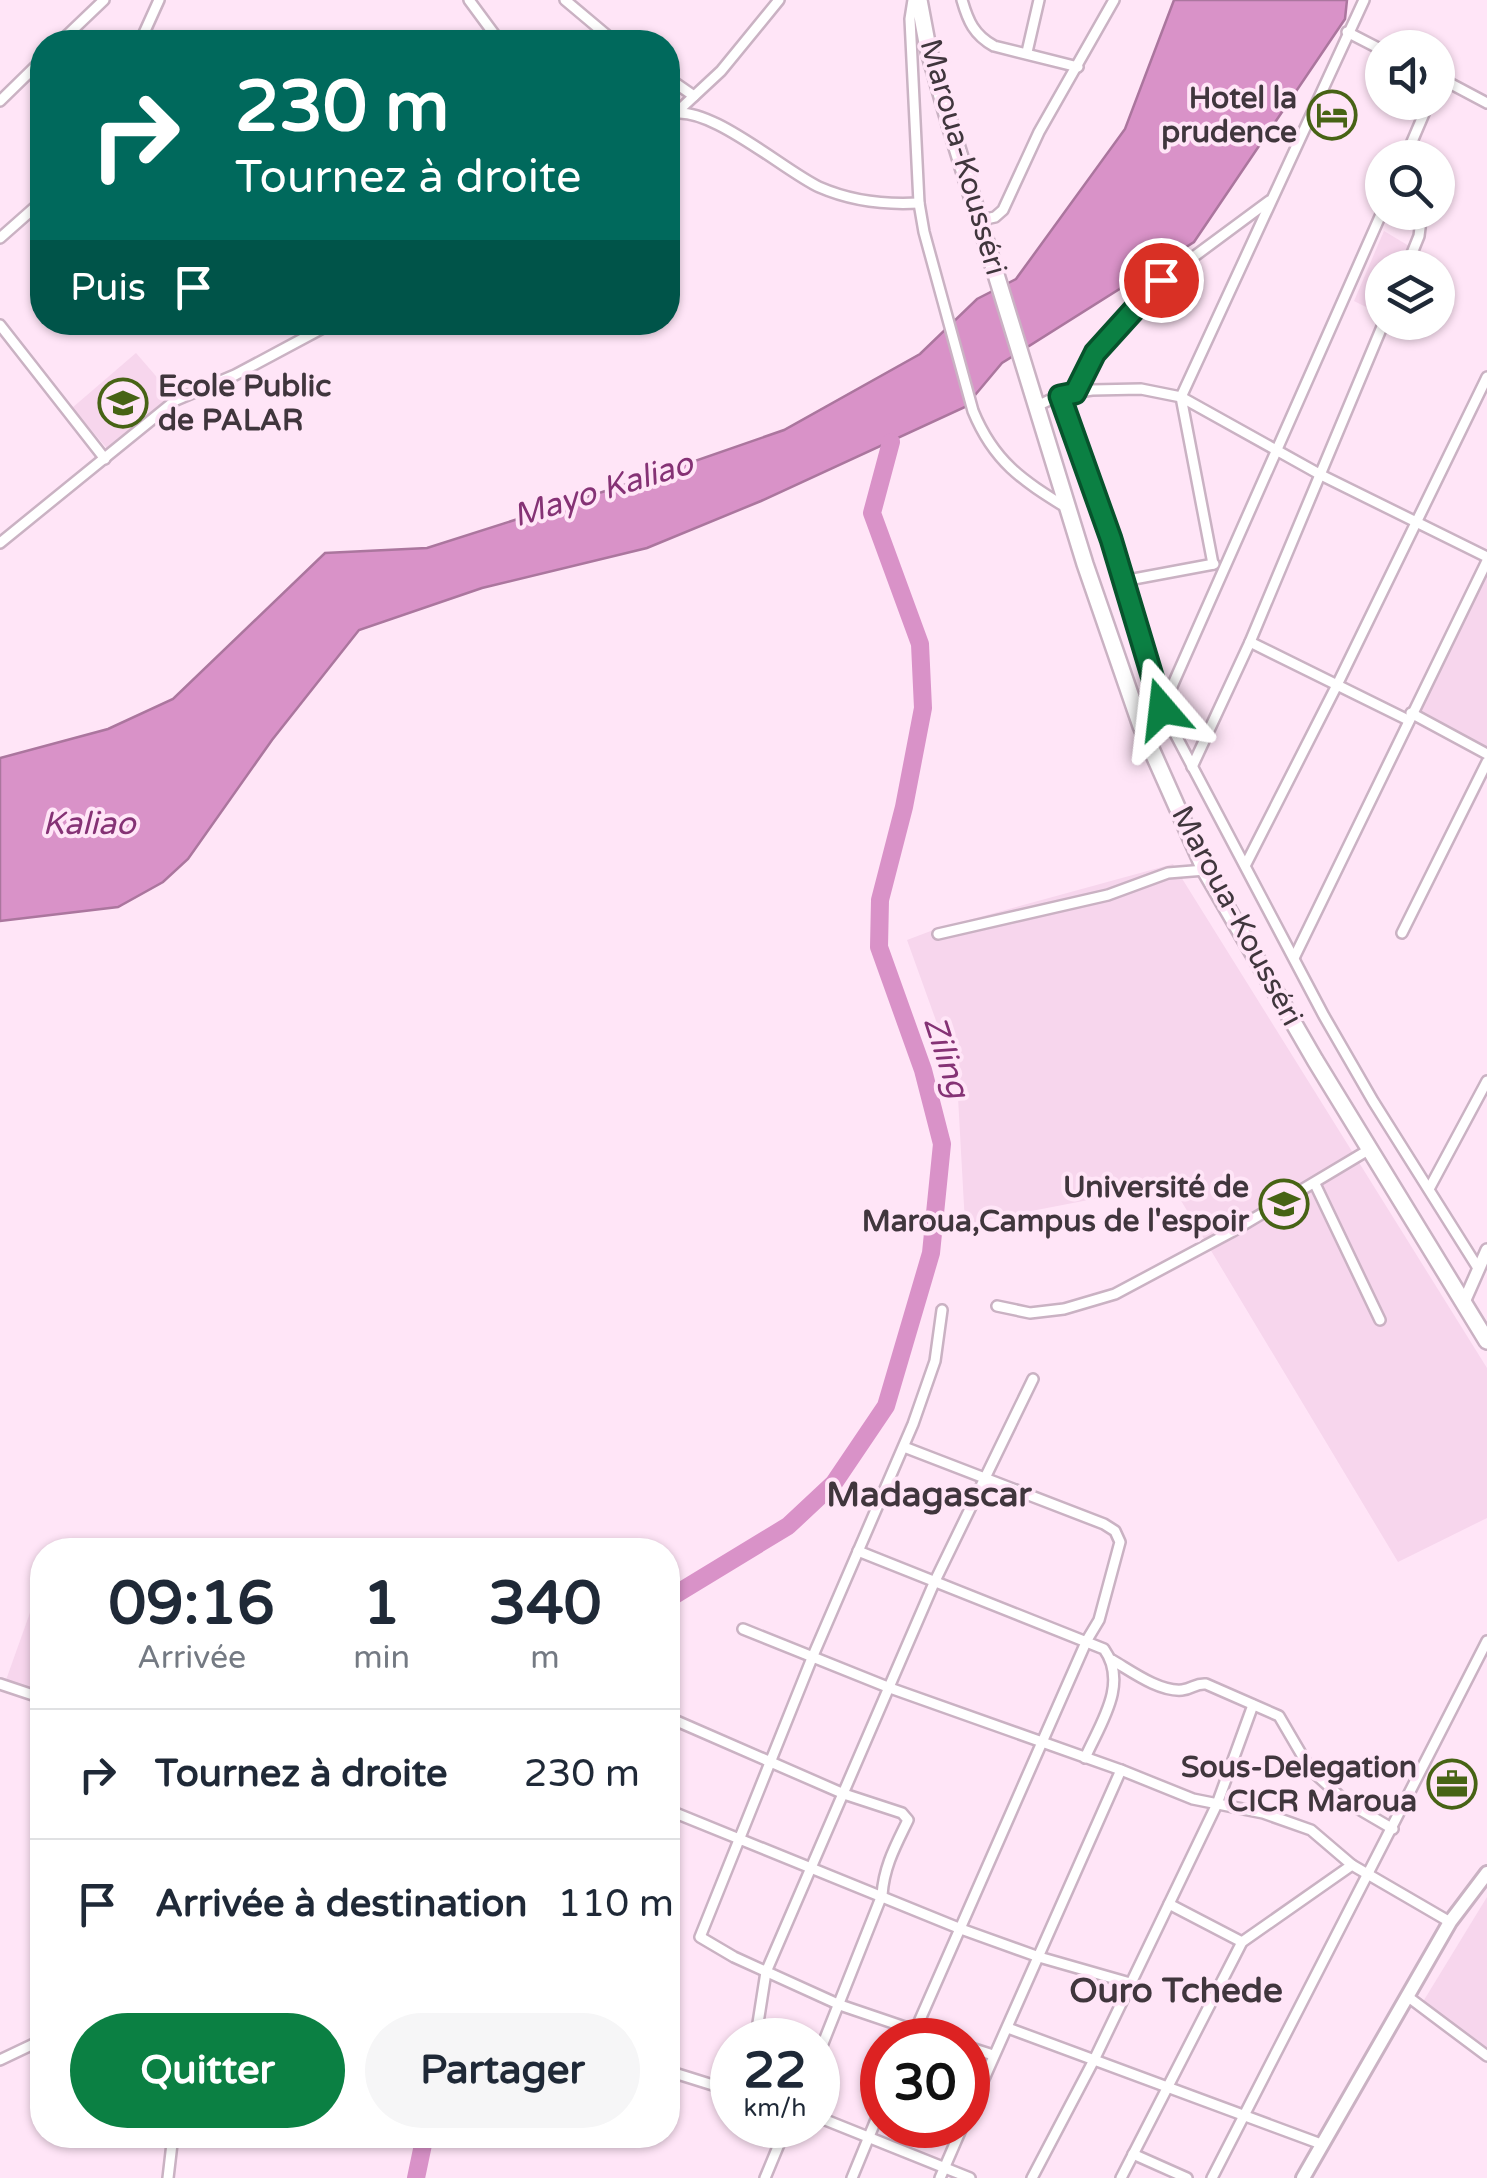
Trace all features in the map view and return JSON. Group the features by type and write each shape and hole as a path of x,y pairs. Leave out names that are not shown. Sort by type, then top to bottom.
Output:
{"highway":[{"name":"Maroua-Kousséri","path":"916,0 932,64 1103,620 1141,726 1205,870 1487,1340"}],"main road":[{"path":"1303,2178 1450,1922 1487,1873"}],"street":[{"path":"73,30 104,0"},
{"path":"145,30 159,0"},
{"path":"469,0 491,30"},
{"path":"565,0 601,30"},
{"path":"680,107 721,71 780,0"},
{"path":"916,0 910,19 919,202 974,411 984,438 1002,460 1020,478 1070,510"},
{"path":"962,0 981,39 994,46 1078,67"},
{"path":"1027,52 1038,0"},
{"path":"980,220 995,217 1003,210 1039,132 1114,0"},
{"path":"1213,564 1181,397 1364,0"},
{"path":"1347,32 1365,41"},
{"path":"0,101 30,72"},
{"path":"680,86 694,96"},
{"path":"1455,88 1487,103"},
{"path":"680,114 699,116 824,189 885,205 919,202"},
{"path":"1075,393 1095,353 1161,280 1272,199"},
{"path":"0,238 30,212"},
{"path":"1162,709 1374,230"},
{"path":"0,325 105,459"},
{"path":"0,543 188,393 235,375 310,335"},
{"path":"1192,767 1250,642 1377,340"},
{"path":"1246,864 1338,685 1487,377"},
{"path":"1038,406 1075,393 1141,389 1181,397 1487,559 1294,958"},
{"path":"1060,396 1162,709 1372,1102 1478,1268"},
{"path":"1123,580 1226,561"},
{"path":"1250,642 1487,754"},
{"path":"1402,933 1487,762"},
{"path":"938,934 1108,895 1168,873 1205,870"},
{"path":"1429,1189 1487,1082"},
{"path":"997,1306 1030,1313 1064,1309 1115,1294 1370,1150"},
{"path":"1314,1184 1380,1320"},
{"path":"1464,1302 1487,1250"},
{"path":"871,2018 766,1972 700,1937 812,1658 904,1447 935,1361 942,1310"},
{"path":"759,2018 766,1972 934,1583 1034,1380"},
{"path":"904,1447 1104,1524 1120,1542 1099,1620 921,2018"},
{"path":"858,1552 1087,1640 1104,1649 1112,1660 1163,1687 1181,1691 1206,1684 1279,1716 1303,1762 1345,1801 1392,1829"},
{"path":"743,1629 890,1688 1193,1799 1263,1813 1311,1830 1352,1865 1450,1922"},
{"path":"1212,2178 1487,1641"},
{"path":"1084,1758 1113,1695 1112,1660"},
{"path":"0,1684 30,1694"},
{"path":"1032,2178 1095,2058 1217,1804 1253,1705"},
{"path":"680,1723 844,1794 902,1813 908,1820 894,1843 882,1895 834,2018"},
{"path":"990,2064 1121,1770"},
{"path":"680,1815 1039,1958 1130,1983"},
{"path":"1122,2178 1242,1942 1352,1865"},
{"path":"1169,1904 1242,1942"},
{"path":"1407,1996 1487,2056"},
{"path":"1008,2028 1321,2144"},
{"path":"0,2060 30,2046"},
{"path":"990,2054 994,2055"},
{"path":"680,2076 710,2084"},
{"path":"168,2178 172,2148"},
{"path":"765,2178 777,2148"},
{"path":"852,2178 864,2148"},
{"path":"889,2148 942,2173 970,2178"},
{"path":"942,2173 953,2148"},
{"path":"1133,2154 1188,2178"}],"shaded area":[{"path":"1384,231 1409,246 1408,250 1376,250"},
{"path":"1365,275 1365,306 1354,301"},
{"name":"Ecole Public de PALAR","path":"136,353 174,397 111,453 72,408"},
{"path":"1487,569 1487,747 1416,713"},
{"name":"Université de Maroua,Campus de l'espoir","path":"1173,864 1487,1368 1487,1518 1398,1562 1171,1184 965,1224 957,1079 907,940"},
{"path":"30,1613 30,1689 6,1680"},
{"path":"1487,1897 1487,2052 1421,2005"}],"water":[{"name":"Kaliao","path":"1174,0 1347,0 1345,19 1194,242 1002,363 965,407 761,501 647,548 482,588 359,630 272,740 188,859 163,882 118,907 0,921 0,758 108,729 173,699 325,553 427,548 646,478 784,430 920,354 977,299 1016,279 1125,129"}],"waterway":[{"name":"Ziling","path":"680,1592 788,1526 834,1483 886,1406 931,1253 942,1144 923,1070 879,947 880,900 904,807 923,708 920,644 872,513 891,442"},
{"name":"Ziling","path":"416,2178 422,2148"}],"place":[{"name":"Hotel la prudence","path":"1332,115"},
{"name":"Ecole Public de PALAR","path":"123,403"},
{"name":"Université de Maroua,Campus de l'espoir","path":"1284,1204"},
{"name":"Sous-Delegation CICR Maroua","path":"1452,1784"}],"district":[{"name":"Madagascar","path":"929,1495"},
{"name":"Ouro Tchede","path":"1176,1991"}],"route":[{"path":"1161,280 1095,353 1075,393 1060,396 1111,539 1162,709"}],"water label":[{"name":"Mayo Kaliao","path":"603,490"}]}
